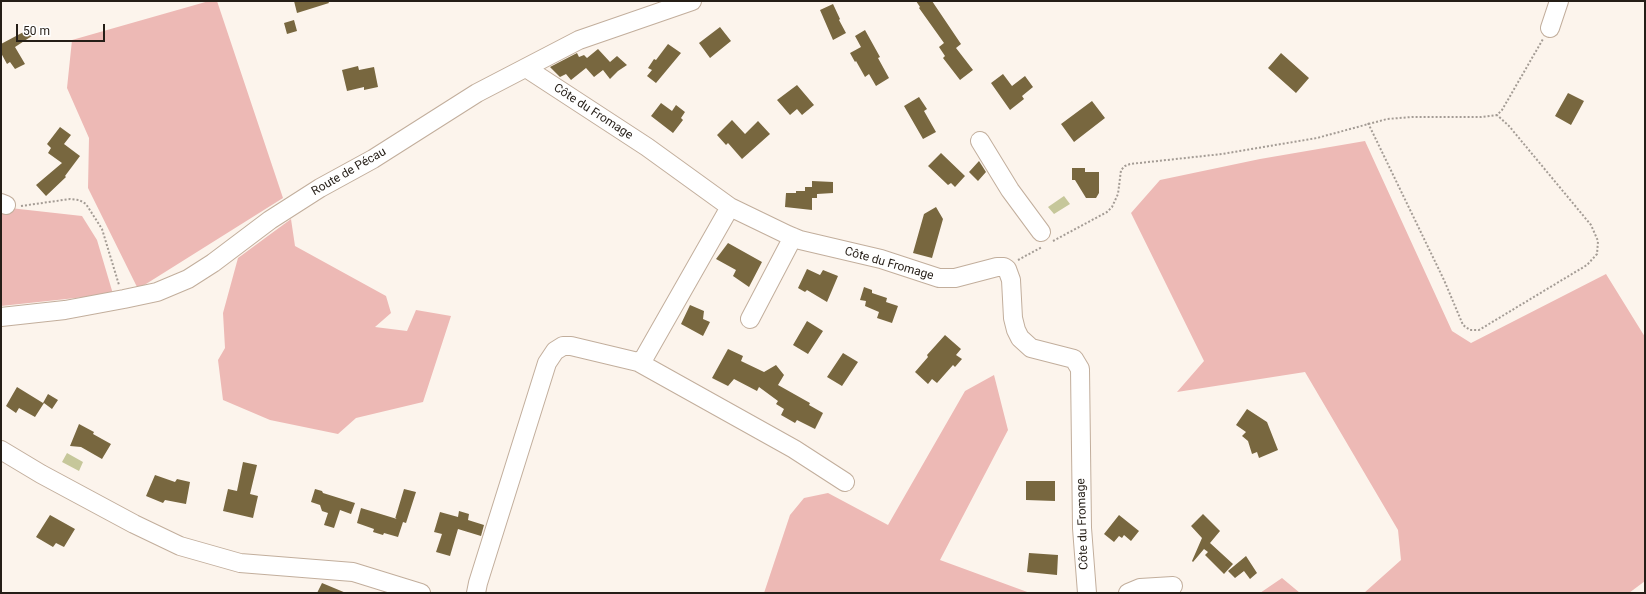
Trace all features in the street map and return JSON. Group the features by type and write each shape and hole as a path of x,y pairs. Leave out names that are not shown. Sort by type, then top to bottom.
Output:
{"street":[{"name":"Route de Pécau","path":"1,317 66,310 124,299 157,292 188,279 213,263 270,220 320,188 372,159 477,93 579,40 692,1"},
{"path":"1550,28 1559,1"},
{"name":"Côte du Fromage","path":"526,68 647,147 730,207 793,237 881,259 939,278 955,278 997,267 1004,267 1007,269 1011,280 1013,318 1020,338 1031,348 1074,359 1080,369 1082,528 1086,593"},
{"path":"980,140 1010,190 1041,232"},
{"path":"638,362 644,358 730,207"},
{"path":"750,318 793,237"},
{"path":"476,593 547,363 556,351 563,346 571,346 638,362 794,450 845,482"},
{"path":"1,450 41,474 134,524 180,546 240,563 353,572 421,593"},
{"path":"1128,593 1140,588 1173,586"}],"path":[{"path":"1004,267 1107,212 1115,204 1118,194 1121,170 1125,166 1137,163 1222,154 1309,140 1387,119 1412,116 1481,117 1497,115 1502,110 1504,104 1550,28"},
{"path":"1368,123 1388,160 1444,280 1463,325 1470,330 1479,330 1587,265 1597,254 1598,241 1591,225 1509,126 1497,115"},
{"path":"3,204 19,207 70,199 79,200 86,204 102,229 124,299"}],"shaded area":[{"path":"209,1 217,1 283,198 138,289 88,188 89,138 67,88 72,40"},
{"path":"1365,141 1452,331 1471,343 1606,274 1645,337 1645,581 1629,593 1364,593 1401,560 1398,530 1305,372 1177,392 1204,361 1131,213 1160,180 1260,159"},
{"path":"1064,196 1070,204 1054,214 1048,207"},
{"path":"1,207 82,216 97,240 113,294 1,306"},
{"path":"291,219 295,246 386,296 391,313 375,327 407,331 416,310 451,316 423,402 356,418 338,434 270,420 223,400 218,360 225,348 223,313 238,258"},
{"path":"994,375 1008,430 940,560 1030,593 764,593 790,515 804,498 828,493 888,525 965,391"},
{"path":"67,453 83,462 79,471 62,462"},
{"path":"1282,578 1300,593 1260,593"}],"building":[{"path":"294,1 328,1 329,3 297,13"},
{"path":"916,1 932,1 961,44 956,48 973,70 960,80 943,58 945,56 939,47 944,43 919,8 920,7"},
{"path":"833,4 846,33 833,40 820,10"},
{"path":"294,20 297,31 287,34 284,23"},
{"path":"720,27 731,41 710,58 699,43"},
{"path":"31,28 35,34 15,47 25,64 15,69 10,62 7,64 1,53 1,44"},
{"path":"865,30 880,57 878,58 889,78 876,86 869,74 865,77 850,53 861,47 855,36"},
{"path":"668,44 681,53 656,83 647,76 652,70 648,68"},
{"path":"598,49 610,62 617,56 627,65 610,79 603,70 594,77 586,68 571,80 566,74 560,77 550,67 577,53 579,57 584,55 587,58"},
{"path":"1281,53 1309,78 1296,93 1268,68"},
{"path":"358,66 359,70 374,67 378,87 364,90 364,87 347,91 342,70"},
{"path":"1003,74 1012,86 1025,76 1033,87 1022,96 1024,99 1010,110 991,83"},
{"path":"797,85 814,105 802,115 797,109 790,115 777,100"},
{"path":"1568,93 1584,101 1571,125 1555,116"},
{"path":"919,97 927,109 924,111 936,132 923,139 904,106"},
{"path":"1092,101 1105,118 1074,142 1061,124"},
{"path":"661,103 672,111 676,105 685,112 681,118 683,120 673,133 651,116"},
{"path":"732,120 745,134 758,121 770,134 742,159 728,143 726,145 717,135"},
{"path":"60,127 71,135 64,144 80,156 65,176 66,177 46,196 36,185 62,163 48,153 51,148 47,144"},
{"path":"941,153 965,176 955,187 951,183 948,185 928,166"},
{"path":"979,161 986,172 978,181 969,172"},
{"path":"1072,168 1085,168 1085,172 1099,172 1099,193 1096,198 1086,198 1075,180 1072,180"},
{"path":"812,181 833,182 833,193 817,194 817,198 812,198 812,210 785,207 786,193 805,191 805,187 812,187"},
{"path":"936,207 943,219 932,258 913,253 924,214"},
{"path":"728,243 762,262 749,287 733,276 736,270 716,259"},
{"path":"807,269 820,275 823,270 838,276 827,302 807,290 805,292 798,288"},
{"path":"864,287 872,290 872,293 887,298 886,302 898,306 892,323 877,318 879,312 865,306 866,301 860,300"},
{"path":"690,305 704,311 703,319 710,322 703,336 681,324"},
{"path":"807,321 823,331 808,354 793,345"},
{"path":"945,335 961,349 956,355 962,359 955,367 953,365 937,383 932,379 928,384 915,372 928,357 927,355"},
{"path":"728,349 743,356 741,361 764,372 776,365 784,375 778,385 810,403 809,405 823,413 815,429 797,420 795,423 781,415 784,409 776,404 778,401 759,387 757,391 734,379 728,386 712,378"},
{"path":"843,353 858,362 842,386 827,377"},
{"path":"17,387 43,403 48,394 58,400 52,409 44,403 35,417 19,408 16,413 6,406"},
{"path":"1247,409 1267,422 1278,450 1259,458 1257,452 1252,454 1248,441 1242,436 1246,432 1236,425"},
{"path":"79,424 111,444 102,459 81,447 70,446"},
{"path":"243,462 257,465 250,494 258,496 253,518 223,511 228,489 237,491"},
{"path":"155,475 175,482 177,479 190,482 186,504 165,500 163,503 146,496"},
{"path":"1026,481 1055,481 1055,501 1026,500"},
{"path":"315,489 355,503 351,514 340,510 334,528 324,525 328,513 322,511 320,505 311,502"},
{"path":"404,489 416,492 406,523 403,522 398,537 373,532 374,529 357,523 361,508 395,518"},
{"path":"459,511 469,514 468,520 484,525 481,536 458,529 450,556 436,552 442,534 434,532 440,512 458,517"},
{"path":"1203,514 1220,531 1210,543 1233,564 1224,574 1205,555 1208,552 1204,549 1193,562 1192,561 1202,538 1191,526"},
{"path":"50,515 75,529 64,547 56,543 53,547 36,537"},
{"path":"1119,515 1139,531 1131,541 1124,535 1122,538 1119,536 1114,542 1104,534"},
{"path":"1029,553 1058,555 1057,575 1027,572"},
{"path":"1246,556 1257,573 1250,579 1244,571 1235,578 1228,571"},
{"path":"322,583 346,593 317,593"}]}
